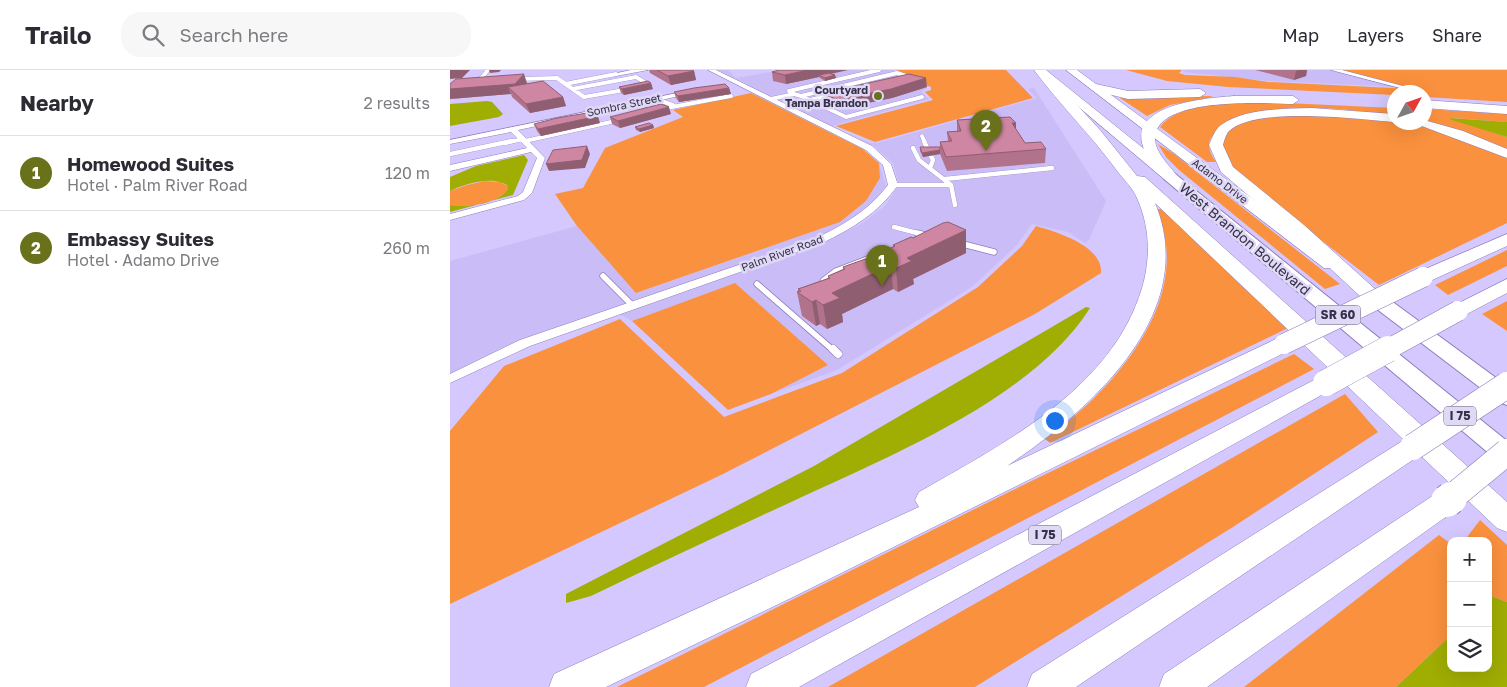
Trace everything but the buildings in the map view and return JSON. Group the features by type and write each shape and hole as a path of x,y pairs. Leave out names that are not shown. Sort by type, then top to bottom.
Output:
{"highway":[{"path":"782,587 1006,455 1044,428 1087,390 1120,355 1136,328 1154,284 1158,263 1158,245 1144,197 1117,159 1039,70"},
{"path":"1096,88 1128,95 1237,93 1306,96"},
{"path":"1169,176 1149,144 1149,128 1157,119 1172,111 1199,103 1228,99 1387,105"},
{"path":"1432,105 1507,110"},
{"path":"1368,293 1298,229 1226,169 1216,156 1215,143 1222,131 1237,122 1271,114 1324,111 1387,117"},
{"path":"1432,126 1458,134 1507,154"},
{"path":"1117,159 1507,520"},
{"name":"West Brandon Boulevard","path":"1169,176 1507,453"},
{"path":"567,687 782,587 1284,344 1507,239"},
{"name":"I 75","path":"764,687 1507,285"},
{"name":"SR 60","path":"1368,293 1507,397"},
{"name":"I 75","path":"1045,687 1507,385"},
{"path":"1177,687 1446,501 1507,453"},
{"path":"1182,687 1216,659"}],"main road":[{"name":"SR 60","path":"1039,70 1169,176"},
{"name":"Adamo Drive","path":"1072,70 1368,293"}],"street":[{"path":"613,72 644,70"},
{"path":"712,70 869,148 887,164 892,186"},
{"path":"1334,70 1396,85"},
{"path":"721,87 739,84"},
{"name":"Sombra Street","path":"450,142 655,98 702,90"},
{"path":"450,217 521,198 527,193 541,158 513,129"},
{"path":"450,168 533,149"},
{"name":"Palm River Road","path":"450,379 524,343 818,241 856,223 879,205 892,186"}],"lane":[{"path":"478,82 488,70"},
{"path":"789,92 823,81 879,70"},
{"path":"846,91 906,76 889,70"},
{"path":"564,83 598,78 613,72"},
{"path":"801,96 897,73"},
{"path":"517,79 547,76 557,78 572,89 584,97 593,97 650,85 636,78 572,89"},
{"path":"832,77 844,78"},
{"path":"468,82 488,81"},
{"path":"810,100 837,93"},
{"path":"771,99 794,94 846,117 922,97"},
{"path":"653,111 673,105 730,96"},
{"path":"655,98 673,105"},
{"path":"450,154 625,118"},
{"path":"922,136 928,150"},
{"path":"914,148 915,156 952,185 955,205"},
{"path":"930,168 933,160 931,156"},
{"path":"945,179 1052,168"},
{"path":"892,186 952,185"},
{"path":"894,227 932,236"},
{"path":"949,241 994,252"},
{"path":"843,277 824,281 844,268 868,257 890,251"},
{"path":"603,276 632,305"},
{"path":"757,284 838,354"}],"shaded area":[{"path":"718,70 728,70 736,78 782,70 894,70 893,73 908,76 915,83 927,88 921,92 929,99 832,126"},
{"path":"898,70 1006,70 1033,98 875,142 836,126 933,100 925,92 931,90 931,87 896,73"},
{"path":"1126,70 1182,70 1179,73 1185,75 1235,77 1268,82 1387,88 1387,95 1228,87 1167,81"},
{"path":"1186,70 1328,70 1391,85 1387,86 1268,81 1183,72"},
{"path":"1341,70 1507,70 1507,102 1432,97 1432,85 1398,85"},
{"path":"1034,88 1106,201 1089,240 1085,243 1068,232 1032,224 1017,245 973,286 837,370 771,394 828,365 735,283 632,321 619,314 823,243 861,224 885,206 899,185 893,163 874,146 850,134 871,143 877,143 1037,98 1028,89"},
{"path":"751,93 863,149 879,163 880,178 866,201 840,222 636,293 577,226 555,194 583,188 605,148 683,117 673,110"},
{"path":"1213,97 1170,105 1147,116 1120,98"},
{"path":"492,102 503,114 499,117 450,126 450,104"},
{"path":"1266,102 1387,108 1387,115 1322,108 1273,112 1234,125 1215,134 1209,142 1209,148 1216,162 1207,162 1160,127 1181,112 1225,103"},
{"path":"1432,109 1507,114 1507,122 1451,118 1507,137 1507,151 1432,124"},
{"path":"1294,113 1381,117 1387,118 1387,130 1432,130 1432,128 1507,157 1507,223 1379,285 1245,181 1222,158 1222,137 1229,130 1237,125 1265,117"},
{"path":"1450,118 1507,122 1507,137 1452,120"},
{"path":"1158,144 1174,154 1340,284 1325,289 1179,170 1166,157"},
{"path":"524,155 528,160 513,195 491,201 503,194 508,189 508,186 495,181 487,181 471,183 450,191 450,177 476,166"},
{"path":"879,163 886,186 873,205 851,221 814,239 522,339 450,374 450,261 577,226 637,293 840,222 866,201 880,178"},
{"path":"485,181 500,182 508,186 508,189 497,199 490,202 465,206 450,205 450,191"},
{"path":"480,204 450,212 450,205"},
{"path":"1156,209 1162,209 1288,328 1050,443 1045,439 1071,419 1121,369 1141,339 1157,308 1166,276 1166,242"},
{"path":"1036,226 1066,236 1087,248 1100,263 1101,273 1035,314 721,475 450,604 450,431 504,366 620,319 724,417 842,373 978,287 1022,246"},
{"path":"1507,250 1507,266 1448,295 1435,285"},
{"path":"735,283 828,365 771,394 728,410 632,321"},
{"path":"1507,301 1507,331 1482,314"},
{"path":"1086,307 1090,308 1064,341 1032,371 995,398 954,423 911,446 591,596 566,603 566,594 814,466"},
{"path":"1294,354 1314,369 704,687 617,687 1009,492"},
{"path":"1345,394 1378,432 1233,527 975,687 828,687"},
{"path":"1480,520 1507,545 1507,602 1492,596 1492,537 1467,537"},
{"path":"1439,535 1447,541 1447,639 1396,687 1244,687"},
{"path":"1492,596 1507,602 1507,687 1396,687 1447,639 1447,672 1492,672"}],"place":[{"name":"Courtyard Tampa Brandon","path":"878,96"},
{"name":"Embassy Suites","path":"986,151"},
{"name":"Homewood Suites","path":"882,286"}]}
